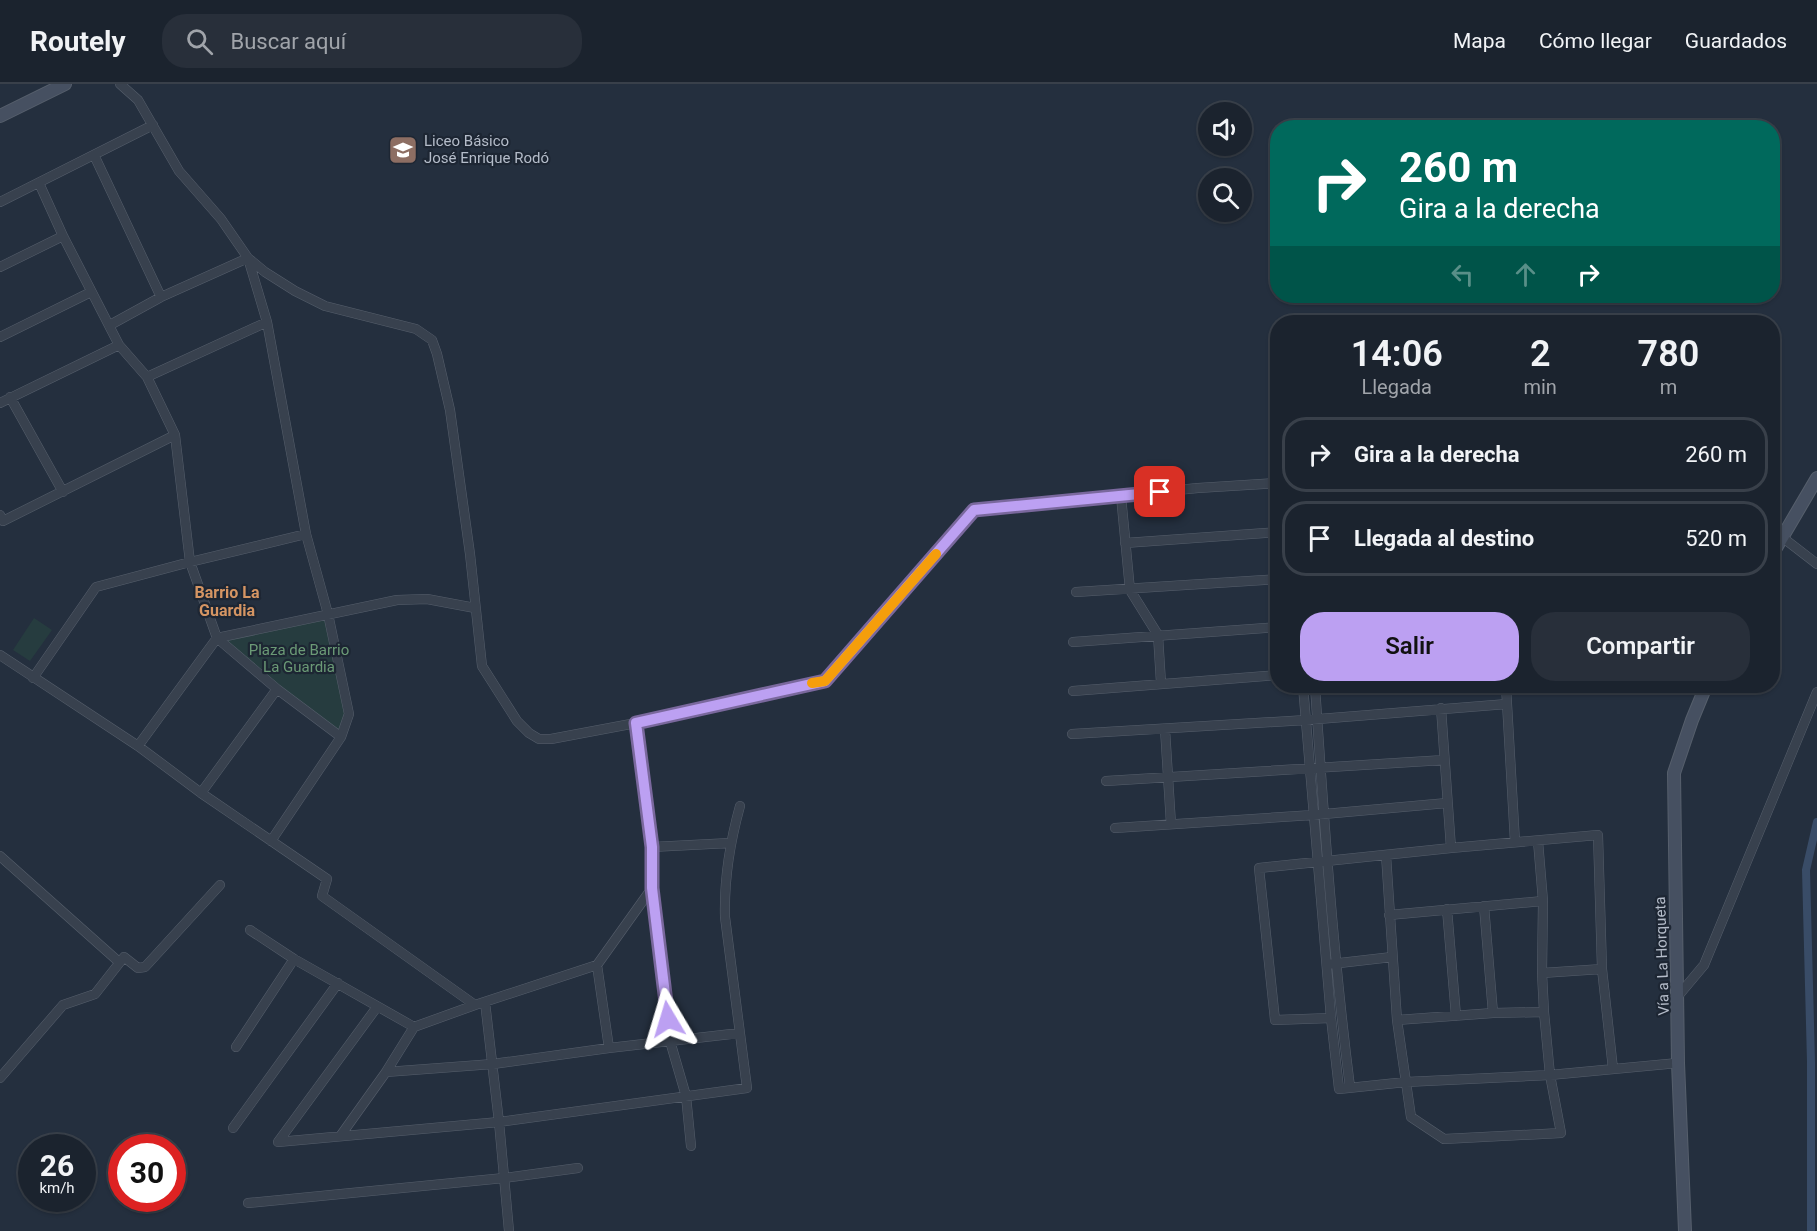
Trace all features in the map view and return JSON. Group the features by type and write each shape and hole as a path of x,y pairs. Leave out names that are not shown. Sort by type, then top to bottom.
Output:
{"main road":[{"path":"0,116 65,84"},
{"path":"1780,531 1817,478"},
{"name":"Vía a La Horqueta","path":"1685,1231 1678,1063 1674,773 1703,693"}],"street":[{"path":"120,84 138,100 179,171 221,219 248,258 265,272 325,306 416,329 432,340 450,410 483,666 517,721 539,739 551,739 636,723 825,681 974,510 1270,484"},
{"path":"0,202 153,125"},
{"path":"94,155 161,297"},
{"path":"39,183 63,236 119,345 147,377 175,435 190,562 217,638 277,689 341,737"},
{"path":"0,267 63,236"},
{"path":"110,325 161,297 248,258"},
{"path":"248,258 267,322 306,534 327,614 349,714 341,737 271,841"},
{"path":"0,337 91,292"},
{"path":"147,377 267,322"},
{"path":"0,403 119,345"},
{"path":"10,398 63,492"},
{"path":"0,515 3,521 175,435"},
{"path":"1121,496 1130,590 1158,635 1161,683"},
{"path":"1125,543 1270,533"},
{"path":"33,678 96,587 306,534"},
{"path":"1780,536 1817,564"},
{"path":"1076,592 1270,580"},
{"path":"138,746 217,638 397,600 427,599 475,608"},
{"path":"1073,642 1270,628"},
{"path":"0,656 138,746 201,793 327,879 322,896 480,1004 493,1064 504,1178 506,1230"},
{"path":"1073,691 1270,676"},
{"path":"201,793 277,689"},
{"path":"1678,996 1704,965 1817,692"},
{"path":"1304,693 1313,815 1322,862 1331,964 1350,1087"},
{"path":"1315,693 1324,814 1322,862"},
{"path":"1506,693 1515,842"},
{"path":"1072,734 1306,720 1507,704"},
{"path":"1441,708 1451,848"},
{"path":"636,723 652,847 652,888 670,1041 686,1096 691,1146"},
{"path":"1165,729 1172,824"},
{"path":"1106,781 1444,760"},
{"path":"1115,828 1313,815 1447,803"},
{"path":"377,1007 278,1142 588,1112 747,1088 725,917 730,843 740,806"},
{"path":"1331,1018 1275,1020 1259,868 1598,835 1602,969 1613,1069"},
{"path":"1386,855 1397,1020 1411,1117 1443,1139 1561,1133 1550,1075 1544,1012 1543,901 1538,841"},
{"path":"652,847 730,843"},
{"path":"0,856 120,962"},
{"path":"0,1078 63,1005 95,994 124,957 138,968 145,967 220,885"},
{"path":"340,1135 386,1072 414,1027 597,965 652,888"},
{"path":"1389,915 1543,901"},
{"path":"1484,906 1493,1013"},
{"path":"1447,909 1456,1016"},
{"path":"250,930 294,959 414,1027"},
{"path":"1331,964 1392,957"},
{"path":"236,1047 294,959"},
{"path":"1331,964 1331,1018 1339,1089 1406,1082 1550,1075 1678,1063"},
{"path":"597,965 609,1048"},
{"path":"1542,973 1602,969"},
{"path":"233,1128 338,983"},
{"path":"1397,1020 1544,1012"},
{"path":"386,1072 493,1064 740,1033"},
{"path":"248,1203 504,1178 578,1168"}],"green space":[{"name":"Plaza de Barrio La Guardia","path":"328,614 349,714 341,737 217,638"},
{"path":"34,618 52,630 30,661 13,650"}],"waterway":[{"path":"1811,1231 1811,1062 1806,870 1817,822"}],"slow traffic":[{"path":"812,683 825,681 936,554"}],"place":[{"name":"Liceo Básico José Enrique Rodó","path":"403,150"}],"district":[{"name":"Barrio La Guardia","path":"227,601"}],"route":[{"path":"668,1019 652,888 652,847 636,723 825,681 974,510 1160,492"}]}
